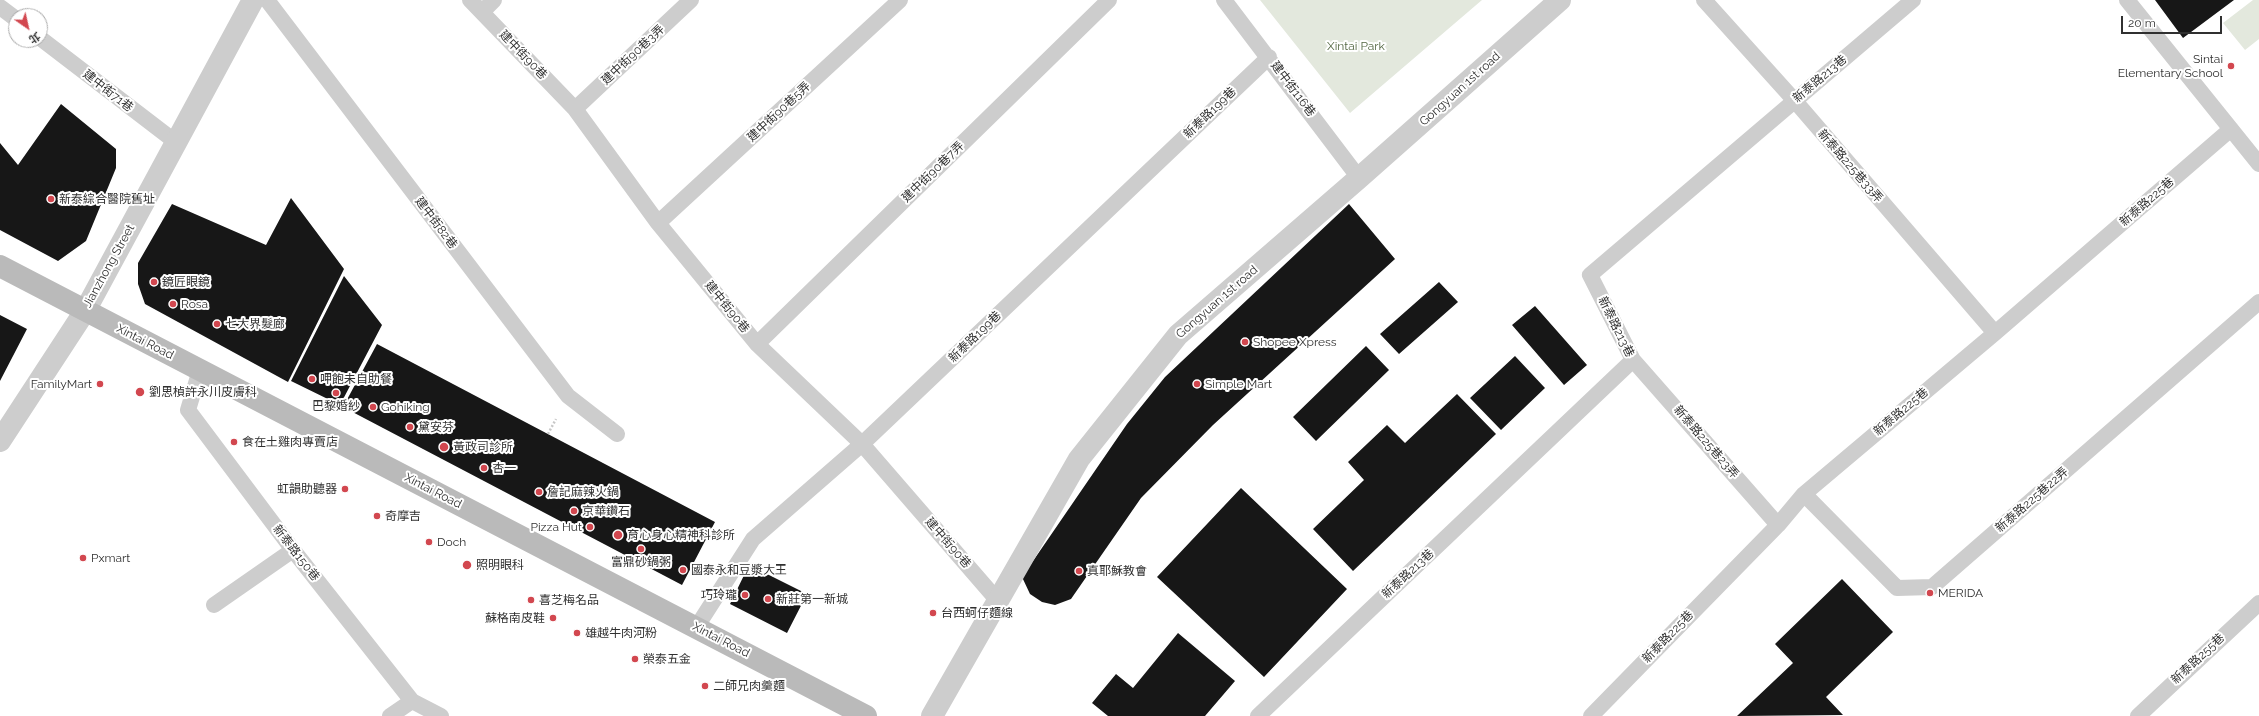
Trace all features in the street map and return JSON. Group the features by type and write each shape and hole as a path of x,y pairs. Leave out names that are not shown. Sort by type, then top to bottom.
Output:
{"main road":[{"name":"Xintai Road","path":"0,266 866,716"}],"street":[{"name":"Jianzhong Street","path":"0,441 85,311 177,144 253,0"},
{"name":"Gongyuan 1st road","path":"932,716 1079,459 1178,335 1359,178 1560,0"}],"lane":[{"name":"建中街82巷","path":"267,0 568,396 617,434"},
{"name":"建中街90巷","path":"470,0 575,109 658,223 757,344 862,444 998,601"},
{"path":"482,12 494,0"},
{"name":"建中街90巷3弄","path":"575,109 691,0"},
{"name":"建中街90巷5弄","path":"658,223 900,0"},
{"name":"建中街90巷7弄","path":"757,344 1109,0"},
{"name":"建中街116巷","path":"1224,0 1269,57 1359,178"},
{"name":"新泰路225巷33弄","path":"1704,0 1795,101 1995,333"},
{"name":"新泰路213巷","path":"1258,716 1633,360 1590,275 1913,0"},
{"path":"2127,0 2259,164"},
{"path":"0,6 8,12"},
{"name":"建中街71巷","path":"48,44 177,144"},
{"name":"新泰路199巷","path":"696,628 753,539 862,444 1269,57"},
{"name":"新泰路225巷","path":"1591,716 1778,525 1804,494 1995,333 2231,129"},
{"name":"新泰路225巷22弄","path":"1804,494 1897,588 1932,587 2259,302"},
{"name":"新泰路225巷23弄","path":"1633,360 1778,525"},
{"name":"新泰路150巷","path":"200,370 188,410 292,550 412,701 441,716"},
{"path":"214,605 292,550"},
{"name":"新泰路255巷","path":"2138,716 2259,603"},
{"path":"390,716 412,701"}],"green space":[{"name":"Xintai Park","path":"1260,0 1482,0 1350,113"},
{"path":"2253,0 2259,0 2259,39 2245,50 2223,23"}],"building":[{"path":"2155,0 2234,0 2183,38"},
{"name":"新泰綜合醫院舊址","path":"61,104 116,149 116,168 86,241 58,261 0,230 0,143 18,165"},
{"path":"291,198 344,269 288,382 145,304 138,284 138,263 172,204 266,245"},
{"path":"1349,204 1395,259 1213,425 1141,498 1071,599 1055,605 1042,602 1030,594 1022,577 1127,424 1165,377"},
{"path":"344,276 382,325 340,405 291,381"},
{"path":"1439,282 1458,302 1399,354 1380,334"},
{"path":"1535,306 1587,365 1564,385 1512,325"},
{"path":"0,315 27,329 0,381"},
{"path":"377,344 715,522 682,585 343,407"},
{"path":"1366,346 1389,370 1316,441 1293,417"},
{"path":"1515,356 1545,388 1501,430 1470,398"},
{"path":"1457,394 1496,434 1353,571 1313,529 1364,480 1348,462 1387,425 1405,443"},
{"path":"1241,488 1347,589 1264,677 1157,577"},
{"name":"新莊第一新城","path":"749,565 807,594 787,633 730,604"},
{"path":"1842,579 1893,632 1826,697 1843,715 1737,716 1793,663 1775,644"},
{"path":"1178,633 1235,681 1205,716 1108,716 1092,703 1116,674 1133,688"}],"place":[{"name":"Sintai Elementary School","path":"2231,66"},
{"name":"新泰綜合醫院舊址","path":"51,199"},
{"name":"鏡匠眼鏡","path":"154,282"},
{"name":"Rosa","path":"173,304"},
{"name":"七大界髮廊","path":"217,324"},
{"name":"Shopee Xpress","path":"1245,342"},
{"name":"呷飽未自助餐","path":"312,379"},
{"name":"FamilyMart","path":"100,384"},
{"name":"Simple Mart","path":"1197,384"},
{"name":"劉思楨許永川皮膚科","path":"140,392"},
{"name":"巴黎婚紗","path":"336,393"},
{"name":"Gohiking","path":"373,407"},
{"name":"黛安芬","path":"410,427"},
{"name":"食在土雞肉專賣店","path":"234,442"},
{"name":"黃政司診所","path":"444,447"},
{"name":"杏一","path":"484,468"},
{"name":"虹韻助聽器","path":"345,489"},
{"name":"詹記麻辣火鍋","path":"539,492"},
{"name":"京華鑽石","path":"574,511"},
{"name":"奇摩吉","path":"377,516"},
{"name":"Pizza Hut","path":"590,527"},
{"name":"育心身心精神科診所","path":"618,535"},
{"name":"Doch","path":"429,542"},
{"name":"富鼎砂鍋粥","path":"641,549"},
{"name":"Pxmart","path":"83,558"},
{"name":"照明眼科","path":"467,565"},
{"name":"國泰永和豆漿大王","path":"683,570"},
{"name":"真耶穌教會","path":"1079,571"},
{"name":"MERIDA","path":"1930,593"},
{"name":"巧玲瓏","path":"745,595"},
{"name":"新莊第一新城","path":"768,599"},
{"name":"喜芝梅名品","path":"531,600"},
{"name":"台西蚵仔麵線","path":"933,613"},
{"name":"蘇格南皮鞋","path":"553,618"},
{"name":"雄越牛肉河粉","path":"577,633"},
{"name":"榮泰五金","path":"635,659"},
{"name":"二師兄肉羹麵","path":"705,686"}]}
